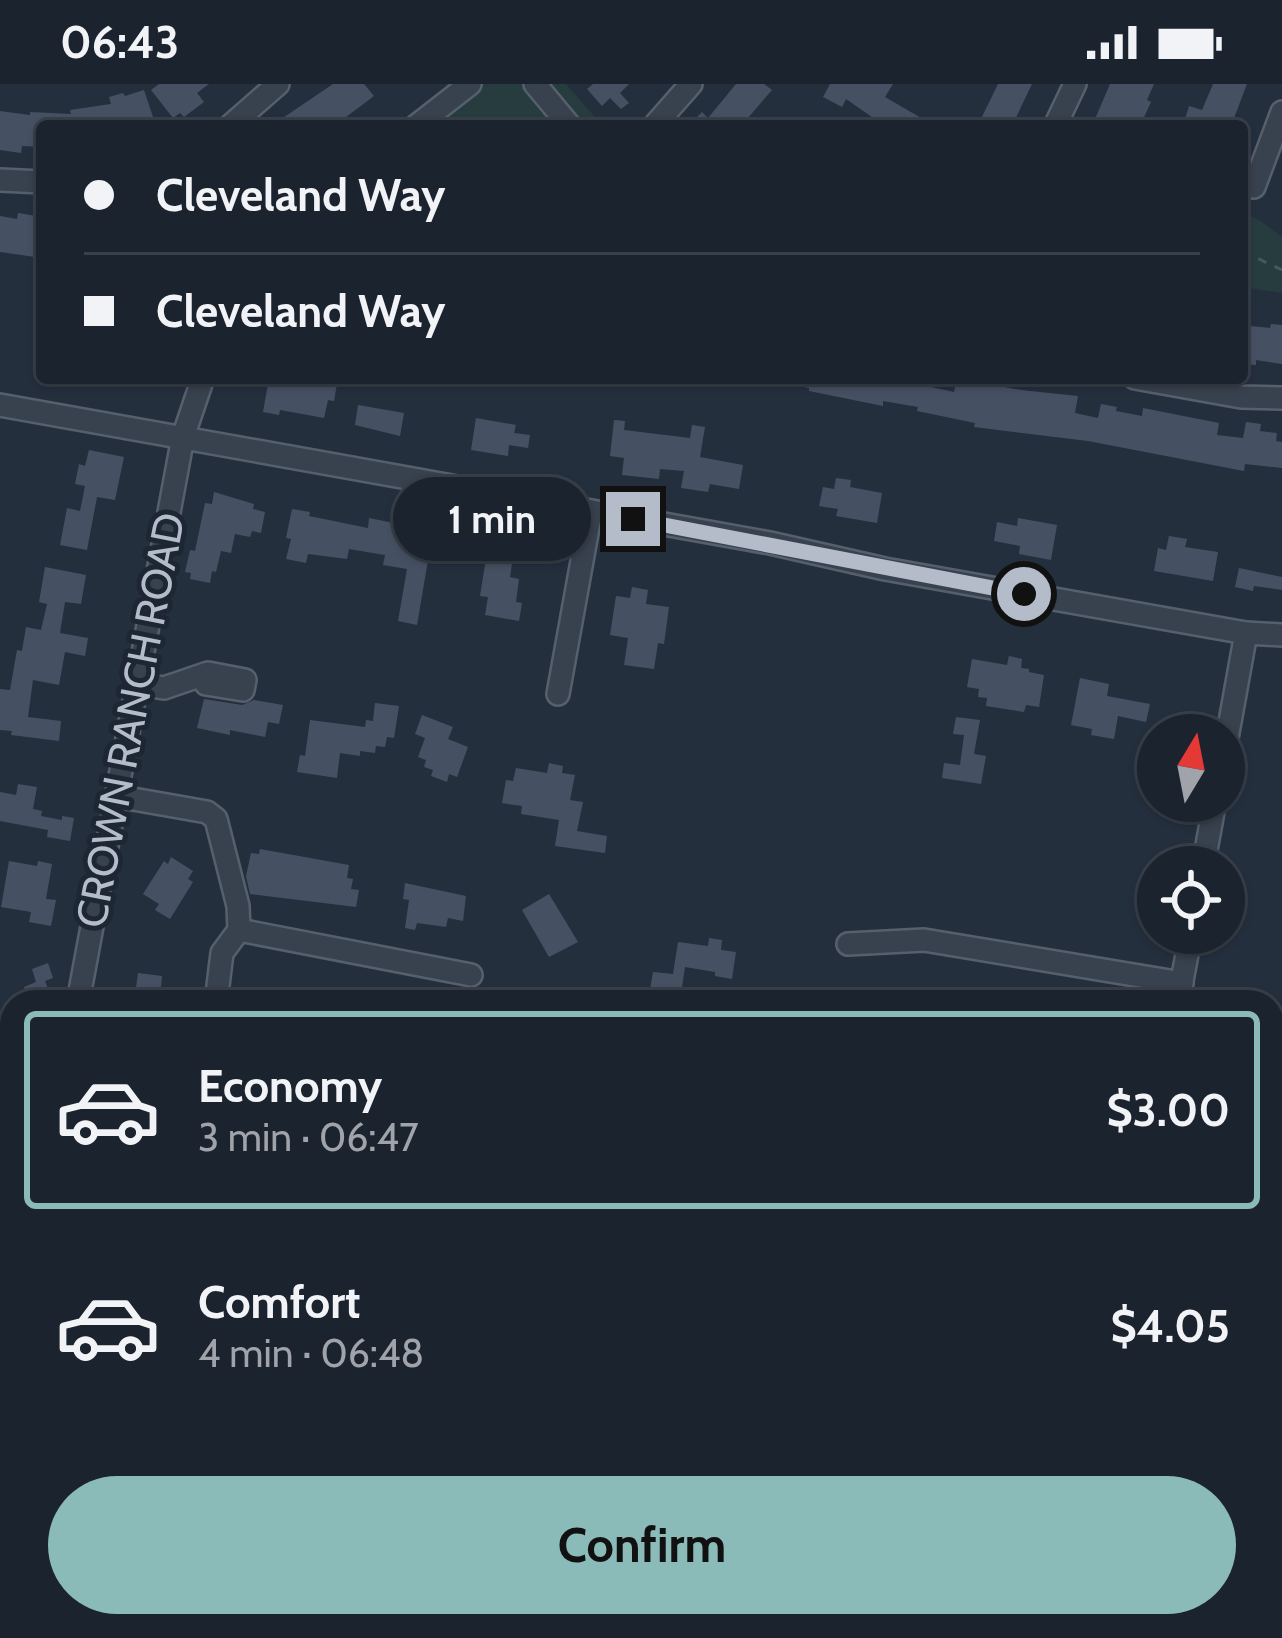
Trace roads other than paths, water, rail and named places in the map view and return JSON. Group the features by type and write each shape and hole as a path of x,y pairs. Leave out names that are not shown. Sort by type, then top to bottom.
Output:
{"street":[{"path":"237,120 278,84"},
{"path":"424,120 470,84"},
{"path":"536,84 565,120"},
{"path":"659,120 691,84"},
{"path":"1058,120 1075,84"},
{"path":"1253,187 1282,112"},
{"path":"0,180 36,182"},
{"name":"CROWN RANCH ROAD","path":"80,990 183,437 201,384"},
{"path":"1168,384 1241,397 1282,398"},
{"path":"0,405 1246,634 1282,635"},
{"path":"558,694 591,511"},
{"path":"1231,714 1246,634"},
{"path":"137,684 164,688 201,676"},
{"path":"116,796 207,812 216,819 238,906 239,930 222,953 217,990"},
{"path":"239,930 471,975"},
{"path":"848,944 924,940 1166,990"},
{"path":"1181,990 1187,954"}]}
